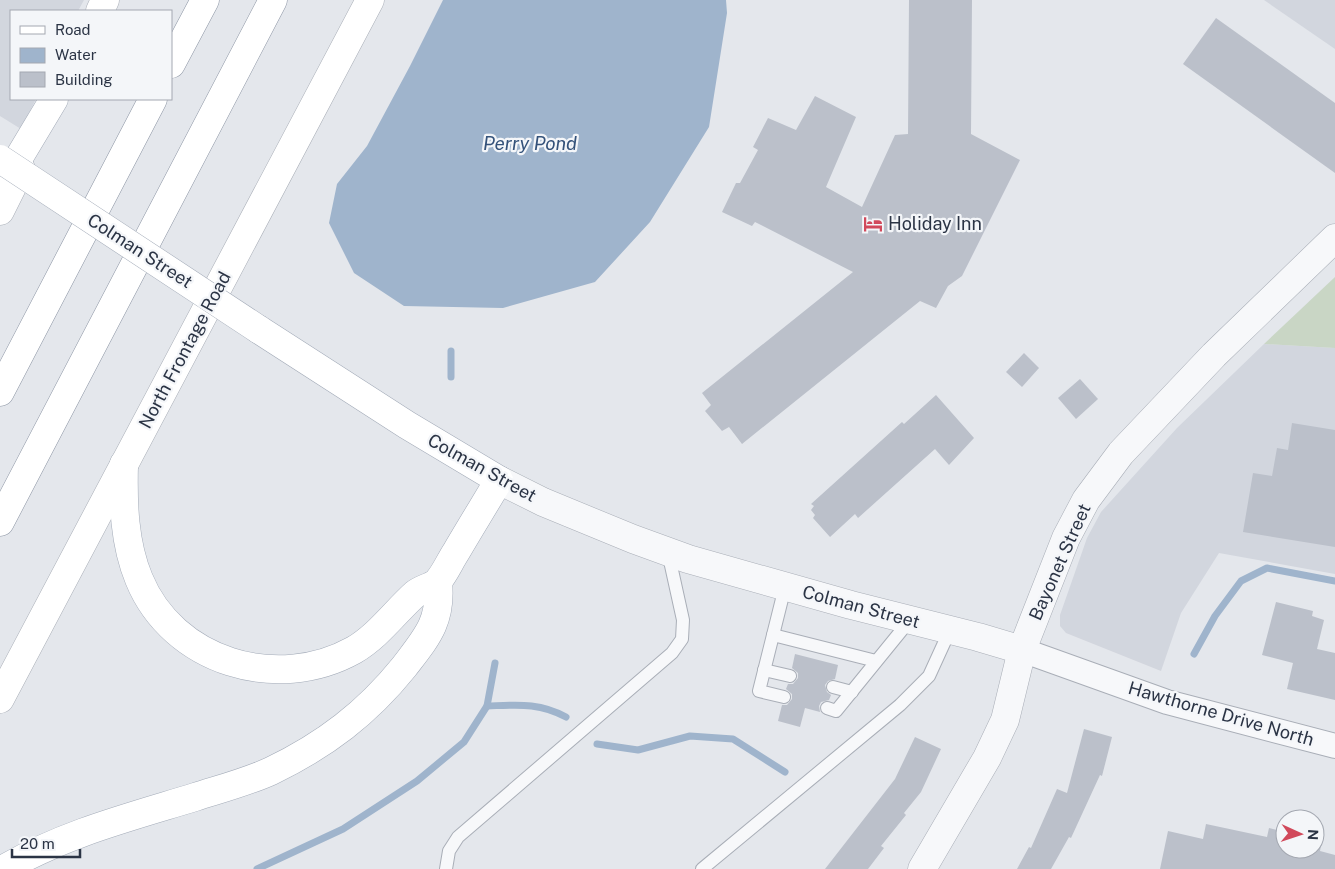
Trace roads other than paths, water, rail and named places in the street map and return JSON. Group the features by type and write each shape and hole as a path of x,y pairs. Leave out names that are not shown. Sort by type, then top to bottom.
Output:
{"main road":[{"path":"172,62 205,0"},
{"path":"0,522 273,0"},
{"name":"North Frontage Road","path":"0,699 370,0"},
{"path":"0,189 54,100"},
{"path":"0,211 55,100"},
{"path":"0,392 152,100"},
{"name":"Colman Street","path":"0,159 400,421 499,480"},
{"path":"124,464 124,494 128,541 140,582 152,604 172,627 185,638 218,658 247,667 268,669 286,669 330,660 346,654 362,644 414,594 438,582"},
{"path":"4,869 54,844 86,831 270,772 311,750 340,731 385,691 431,629 438,610 438,582 499,480"}],"street":[{"name":"Bayonet Street","path":"922,869 991,750 1005,720 1022,650 1068,536 1086,500 1121,453 1214,355 1335,238"},
{"name":"Colman Street","path":"499,480 542,502 668,552 712,567 1022,650"},
{"name":"Hawthorne Drive North","path":"1022,650 1167,702 1335,746"}],"lane":[{"path":"446,869 449,851 458,836 672,653 682,639 683,620 668,552"},
{"path":"784,697 759,691 785,587"},
{"path":"827,708 836,711 910,620"},
{"path":"702,869 900,706 929,676 950,630"},
{"path":"773,635 876,661"},
{"path":"764,670 790,676"},
{"path":"833,687 852,692"}],"water":[{"name":"Perry Pond","path":"443,0 726,0 727,13 709,127 650,222 595,282 503,308 404,306 354,273 329,223 337,184 367,146"}],"waterway":[{"path":"451,351 451,377"},
{"path":"1194,654 1215,616 1241,581 1267,568 1335,581"},
{"path":"257,869 343,829 417,781 464,742 487,706 495,663"},
{"path":"487,706 518,705 537,707 566,717"},
{"path":"597,744 638,750 690,736 733,739 785,772"}],"place":[{"name":"Holiday Inn","path":"873,224"}]}
